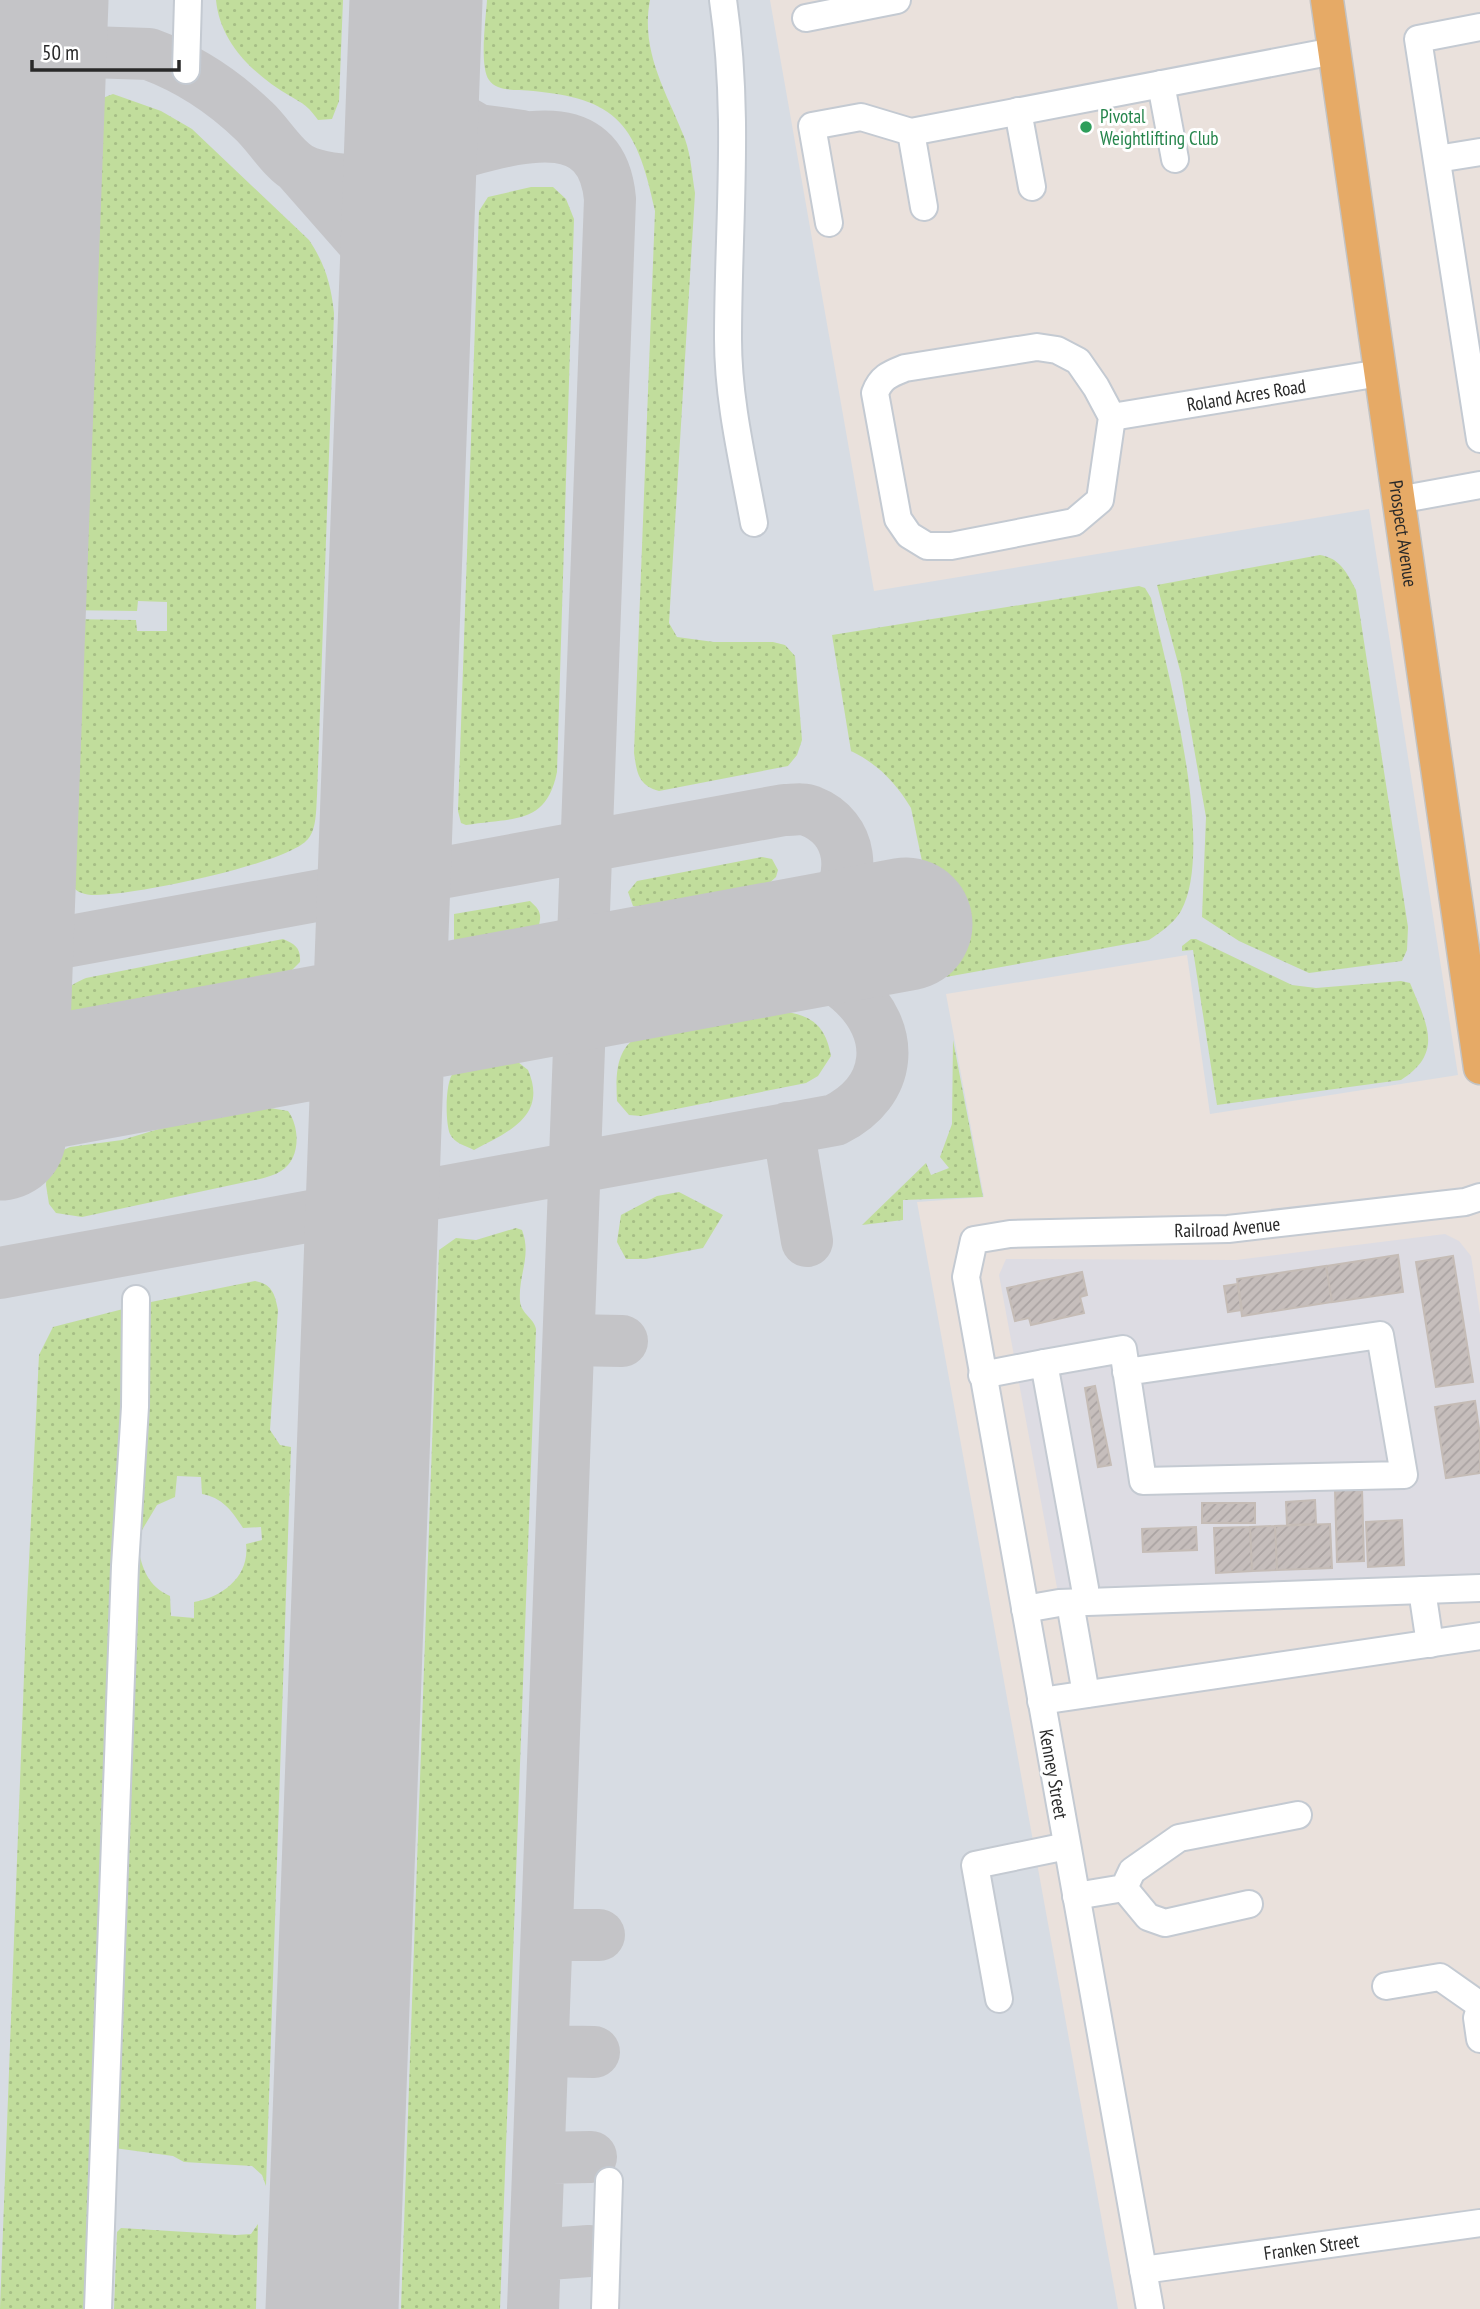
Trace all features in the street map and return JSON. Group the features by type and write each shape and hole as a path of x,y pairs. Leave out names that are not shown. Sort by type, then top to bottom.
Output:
{"main road":[{"name":"Prospect Avenue","path":"1327,0 1480,1068"}],"street":[{"path":"186,69 188,0"},
{"path":"723,0 735,128 728,341 733,408 754,523"},
{"path":"806,18 897,0"},
{"path":"1480,27 1418,39 1437,159 1468,273 1480,439"},
{"path":"829,223 811,126 861,117 911,132 1334,51"},
{"path":"1161,84 1175,159"},
{"path":"1017,111 1032,187"},
{"path":"911,132 924,207"},
{"path":"1437,159 1480,152"},
{"path":"1037,347 1057,350 1078,362 1096,387 1112,417 1105,482 1100,500 1089,513 1074,522 951,546 927,546 909,535 898,519 875,393 886,375 905,368 1037,347"},
{"name":"Roland Acres Road","path":"1112,417 1380,373"},
{"path":"1398,500 1480,485"},
{"name":"Railroad Avenue","path":"974,1240 1010,1234 1228,1229 1465,1202 1480,1197"},
{"name":"Kenney Street","path":"974,1240 966,1278 1150,2309"},
{"path":"98,2309 125,1566 135,1407 136,1298"},
{"path":"982,1374 1123,1349 1126,1372 1143,1482 1404,1475 1380,1335 1126,1372"},
{"path":"1044,1363 1078,1596 1086,1695"},
{"path":"1025,1609 1078,1596 1480,1588"},
{"path":"1422,1590 1430,1644"},
{"path":"1041,1701 1480,1636"},
{"path":"1124,1888 1132,1871 1179,1838 1298,1815"},
{"path":"999,1999 975,1865 1067,1846"},
{"path":"1076,1896 1124,1888"},
{"path":"1124,1888 1148,1917 1165,1923 1249,1904"},
{"path":"1386,1986 1440,1978 1480,2006 1477,2018 1480,2039"},
{"path":"605,2309 609,2181"},
{"name":"Franken Street","path":"1143,2270 1480,2223"}],"shaded area":[{"path":"0,0 770,0 874,591 1369,509 1458,1075 1210,1114 1187,955 946,994 984,1197 917,1202 1118,2309 0,2309"},
{"path":"1445,1234 1459,1241 1471,1256 1480,1315 1480,1578 1058,1593 999,1275 1006,1259 1236,1260"}],"green space":[{"path":"216,0 343,0 339,101 332,119 318,120 306,106 252,68 224,30"},
{"path":"487,0 650,0 648,19 652,55 687,145 695,193 669,623 677,637 714,642 773,642 785,645 795,656 802,740 797,755 788,766 659,791 643,782 638,772 634,753 655,211 639,154 629,134 615,118 599,107 578,99 502,88 489,80 484,64"},
{"path":"113,94 161,111 192,129 309,240 326,275 334,313 317,796 310,837 291,850 237,869 137,891 91,895 79,892 70,883 62,863 57,833 55,756 62,619 136,620 137,631 167,631 167,602 138,601 137,611 62,610 80,125 95,101"},
{"path":"531,187 553,187 566,199 574,219 557,772 545,802 536,810 513,819 466,825 461,823 458,811 479,211 488,197"},
{"path":"1320,555 1338,563 1356,590 1408,927 1407,950 1402,961 1309,973 1239,941 1202,917 1206,817 1181,674 1157,585"},
{"path":"1139,586 1145,588 1151,598 1177,712 1191,803 1193,845 1190,882 1181,911 1171,923 1149,940 946,977 911,808 885,775 851,751 832,635"},
{"path":"762,857 772,859 778,870 776,877 767,885 647,908 633,906 628,892 637,881"},
{"path":"530,901 538,909 540,917 539,925 529,932 454,947 454,914"},
{"path":"283,939 294,945 299,953 300,962 292,970 85,1014 66,1017 57,1013 60,996 69,987 86,978"},
{"path":"1191,939 1292,985 1316,988 1401,981 1410,983 1426,1024 1427,1048 1423,1059 1401,1080 1217,1105 1193,950 1182,951 1182,946"},
{"path":"786,1012 811,1020 822,1031 829,1046 831,1056 818,1076 806,1083 641,1116 629,1115 617,1101 620,1059 634,1039"},
{"path":"953,1040 983,1197 903,1200 903,1220 862,1225 926,1163 931,1175 949,1168 940,1157 952,1124"},
{"path":"498,1062 518,1062 528,1070 533,1086 533,1099 529,1111 511,1129 474,1150 457,1142 450,1134 447,1111 449,1083 454,1072"},
{"path":"264,1107 288,1111 295,1125 296,1142 292,1159 288,1166 276,1174 82,1217 56,1213 49,1204 47,1165 52,1155 70,1147 122,1140 179,1123"},
{"path":"679,1192 723,1215 703,1248 646,1259 626,1259 617,1242 621,1215 657,1196"},
{"path":"516,1228 522,1230 526,1248 520,1301 536,1329 500,2309 401,2309 439,1250 456,1238 476,1240"},
{"path":"255,1281 272,1291 278,1310 270,1430 280,1445 291,1447 266,2186 262,2175 252,2166 184,2162 173,2156 114,2148 138,1547 147,1576 156,1587 170,1596 171,1616 194,1618 194,1602 215,1595 232,1583 244,1566 246,1544 262,1540 261,1527 243,1528 226,1506 202,1494 201,1477 177,1476 175,1497 157,1505 139,1535 146,1303"},
{"path":"127,1308 92,2309 0,2309 39,1355 53,1327"},
{"path":"258,2224 256,2309 114,2309 117,2232 121,2228 236,2235 251,2234"}],"building":[{"path":"1398,1255 1403,1292 1332,1302 1326,1266"},
{"path":"1453,1256 1473,1382 1436,1387 1416,1262"},
{"path":"1326,1266 1332,1302 1242,1316 1237,1279"},
{"path":"1082,1272 1087,1295 1080,1297 1084,1313 1031,1325 1029,1318 1015,1321 1007,1288"},
{"path":"1238,1284 1242,1310 1228,1312 1224,1286"},
{"path":"1095,1386 1111,1465 1098,1467 1085,1388"},
{"path":"1475,1401 1480,1435 1480,1473 1446,1478 1435,1407"},
{"path":"1362,1489 1364,1561 1337,1562 1335,1490"},
{"path":"1315,1500 1316,1524 1287,1525 1286,1502"},
{"path":"1202,1503 1255,1503 1255,1523 1202,1523"},
{"path":"1402,1520 1404,1565 1368,1567 1366,1522"},
{"path":"1330,1524 1332,1568 1277,1570 1275,1526"},
{"path":"1275,1526 1277,1570 1252,1571 1250,1527"},
{"path":"1196,1527 1197,1550 1143,1552 1142,1529"},
{"path":"1250,1527 1252,1571 1216,1573 1214,1528"}],"taxiway":[{"path":"352,180 375,167 390,149 401,127 410,76 411,0"},
{"path":"418,40 419,70 433,93 454,116 478,130 522,136"},
{"path":"0,49 149,54 192,74 218,91 254,121 293,165 322,177 364,179 484,146 532,137 554,137 575,142 592,152 604,171 610,199 533,2309"},
{"path":"408,319 410,248 419,202 429,182 444,165 465,152"},
{"path":"299,169 364,243 382,270 395,299 399,331 393,520"},
{"path":"0,677 11,713 3,942"},
{"path":"0,954 784,810 810,811 825,819 843,841 847,855 844,883 839,897 823,917 797,934 760,951"},
{"path":"0,1273 835,1120 854,1108 869,1093 878,1077 882,1059 876,1023 865,1005 839,981 818,969 760,951"},
{"path":"788,1128 807,1241"},
{"path":"569,1340 622,1341"},
{"path":"547,1935 599,1935"},
{"path":"543,2051 594,2052"},
{"path":"539,2158 591,2157"},
{"path":"535,2255 589,2251"}],"runway":[{"path":"0,1134 42,0"},
{"path":"332,2309 416,0"},
{"path":"0,1091 906,924"}],"place":[{"name":"Pivotal Weightlifting Club","path":"1086,127"}]}
